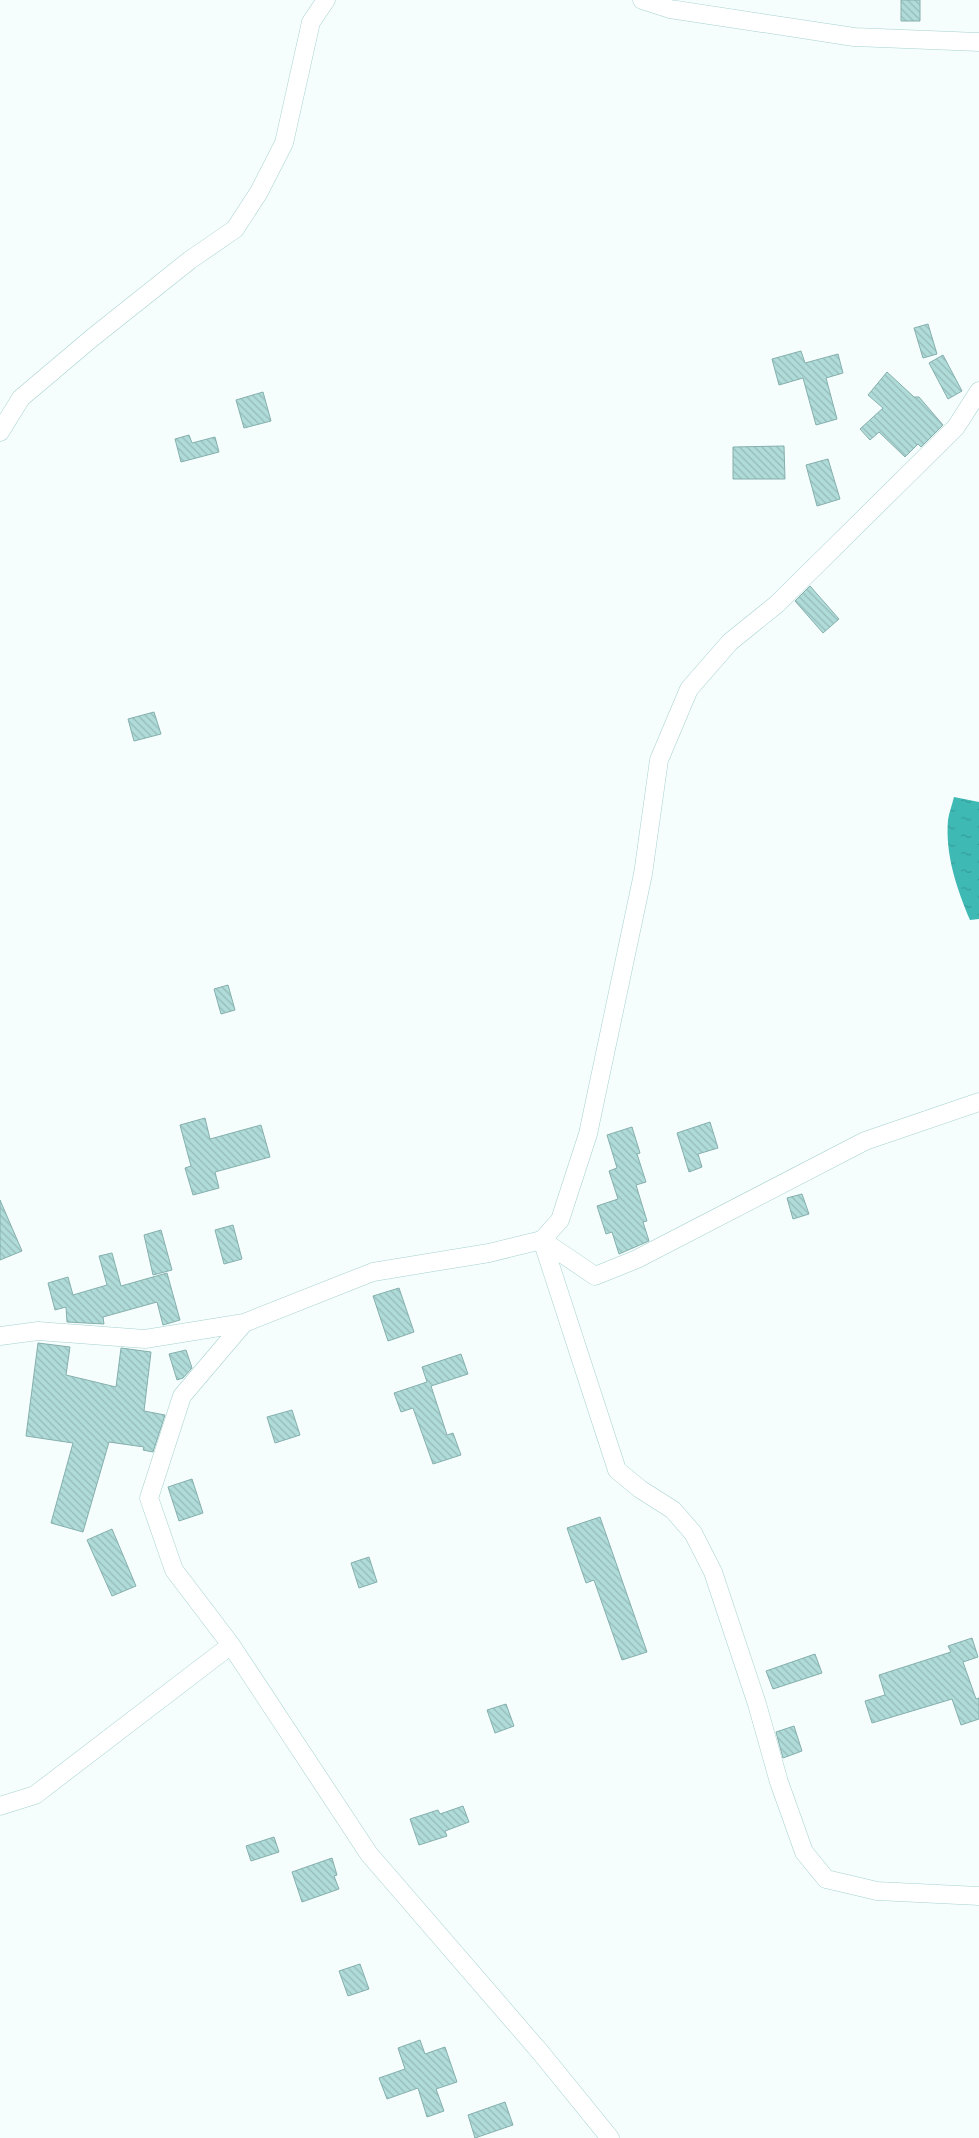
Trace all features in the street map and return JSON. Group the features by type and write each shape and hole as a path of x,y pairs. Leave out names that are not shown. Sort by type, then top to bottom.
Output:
{"street":[{"path":"0,432 28,392 190,260 235,229 259,192 284,144 311,22 326,0"},
{"path":"642,0 670,9 854,37 979,42"},
{"path":"0,1336 38,1330 145,1339 244,1323 373,1272 489,1253 542,1240 560,1220 588,1134 644,874 659,760 689,689 730,642 777,604 956,427 979,391"},
{"path":"542,1240 595,1276 637,1259 866,1141 979,1102"},
{"path":"542,1240 617,1470 640,1489 673,1510 694,1534 712,1572 757,1704 780,1782 804,1852 826,1879 877,1891 979,1896"},
{"path":"244,1323 182,1396 149,1498 174,1570 231,1644 369,1854 541,2052 610,2138"},
{"path":"0,1806 35,1795 148,1706 231,1644"}],"water":[{"path":"954,797 979,802 979,919 970,920 950,859 948,820"}],"building":[{"path":"901,0 920,0 920,21 901,21"},
{"path":"928,324 937,354 923,358 914,328"},
{"path":"801,351 805,363 838,354 843,373 826,378 837,419 816,425 803,378 779,385 772,359"},
{"path":"943,355 962,391 948,399 929,363"},
{"path":"887,372 914,397 919,397 943,425 921,447 918,444 905,457 879,432 870,440 860,429 883,408 868,395"},
{"path":"263,392 271,421 244,428 236,400"},
{"path":"189,435 192,443 215,437 219,452 181,462 175,439"},
{"path":"784,446 785,479 733,479 733,447"},
{"path":"828,459 840,499 817,506 806,465"},
{"path":"810,586 839,619 823,633 795,601"},
{"path":"154,712 161,734 134,741 128,719"},
{"path":"228,985 235,1010 221,1014 214,989"},
{"path":"205,1118 210,1139 261,1125 270,1157 215,1172 219,1188 193,1195 185,1168 191,1166 180,1125"},
{"path":"710,1122 718,1148 698,1154 702,1167 689,1172 677,1133"},
{"path":"632,1127 640,1153 637,1154 646,1182 636,1185 647,1221 643,1222 649,1241 619,1254 612,1232 606,1234 597,1206 618,1199 609,1171 617,1168 607,1135"},
{"path":"802,1194 809,1214 793,1219 787,1198"},
{"path":"0,1200 22,1251 0,1260"},
{"path":"233,1225 242,1259 224,1264 215,1230"},
{"path":"161,1230 172,1270 153,1275 144,1235"},
{"path":"112,1253 121,1286 167,1273 180,1320 163,1325 157,1302 103,1317 104,1324 67,1322 66,1307 55,1310 48,1283 68,1277 73,1295 107,1285 99,1256"},
{"path":"399,1288 414,1332 388,1341 373,1296"},
{"path":"38,1343 70,1347 66,1375 116,1387 121,1348 151,1352 144,1411 165,1415 153,1452 143,1450 144,1447 109,1442 83,1532 51,1523 73,1443 26,1436"},
{"path":"186,1350 192,1368 183,1378 177,1380 169,1354"},
{"path":"461,1354 468,1374 431,1386 447,1435 453,1433 461,1455 433,1464 413,1408 401,1412 394,1393 427,1382 422,1367"},
{"path":"292,1410 300,1435 275,1443 267,1417"},
{"path":"192,1479 203,1513 179,1521 168,1487"},
{"path":"600,1517 647,1652 622,1660 594,1580 586,1583 567,1528"},
{"path":"112,1529 136,1586 112,1596 87,1540"},
{"path":"369,1557 377,1582 359,1588 351,1563"},
{"path":"972,1638 978,1657 963,1662 976,1699 979,1698 979,1719 961,1725 952,1699 872,1723 865,1701 885,1695 879,1675 951,1652 948,1646"},
{"path":"815,1654 822,1673 773,1689 766,1671"},
{"path":"506,1704 514,1726 495,1733 487,1710"},
{"path":"794,1726 802,1751 783,1758 776,1732"},
{"path":"463,1806 469,1822 445,1831 447,1836 419,1845 410,1819 438,1810 440,1814"},
{"path":"274,1837 279,1852 251,1861 246,1846"},
{"path":"332,1858 337,1875 334,1876 339,1889 302,1902 292,1872"},
{"path":"360,1964 369,1989 348,1996 339,1971"},
{"path":"420,2040 425,2054 445,2047 457,2082 436,2089 444,2111 427,2117 418,2088 387,2099 379,2078 405,2069 398,2048"},
{"path":"505,2102 513,2125 475,2138 468,2115"}]}
